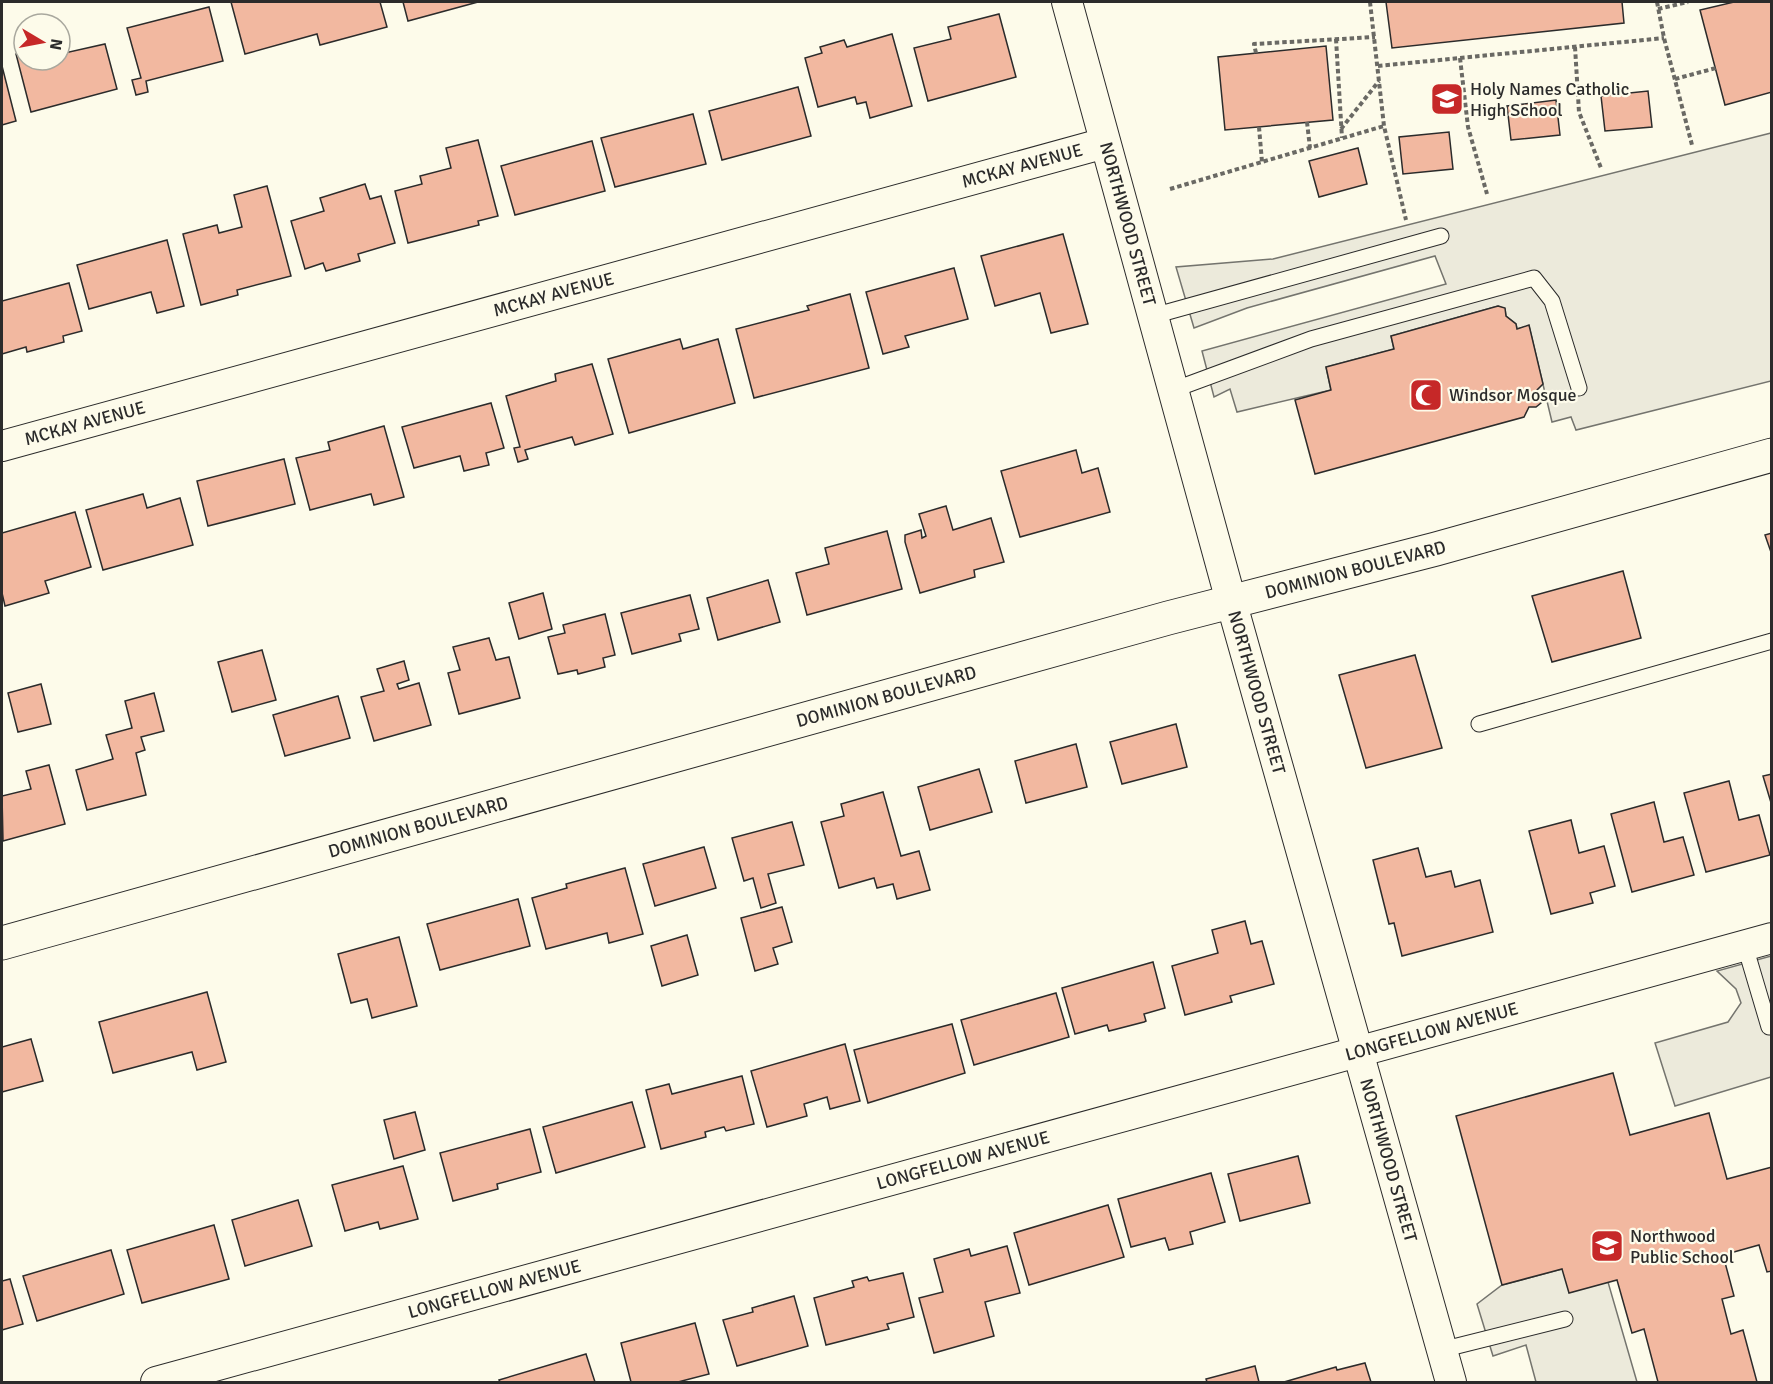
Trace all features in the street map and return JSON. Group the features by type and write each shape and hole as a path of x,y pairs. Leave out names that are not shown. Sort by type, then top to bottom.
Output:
{"street":[{"name":"NORTHWOOD STREET","path":"1066,2 1451,1383"},
{"name":"MCKAY AVENUE","path":"2,446 1106,143"},
{"name":"DOMINION BOULEVARD","path":"2,943 1232,601 1436,549 1772,455"},
{"name":"LONGFELLOW AVENUE","path":"156,1383 1758,942"}],"lane":[{"path":"1153,316 1441,236"},
{"path":"1173,390 1311,339 1534,278 1552,301 1579,388"},
{"path":"1479,724 1772,641"},
{"path":"1758,942 1769,1028"},
{"path":"1442,1350 1565,1319"}],"path":[{"path":"1371,2 1384,126 1406,220"},
{"path":"1657,2 1692,145"},
{"path":"1658,9 1688,2"},
{"path":"1256,53 1254,44 1375,37"},
{"path":"1378,66 1664,38"},
{"path":"1336,39 1342,138"},
{"path":"1575,47 1579,112 1601,168"},
{"path":"1460,58 1468,128 1487,194"},
{"path":"1675,79 1716,68"},
{"path":"1341,129 1380,81"},
{"path":"1307,122 1310,148"},
{"path":"1170,189 1384,126"},
{"path":"1259,127 1262,162"}],"shaded area":[{"path":"1771,133 1771,381 1576,430 1571,417 1552,422 1529,326 1517,329 1516,324 1506,316 1505,309 1498,306 1391,336 1394,349 1326,367 1331,390 1237,412 1230,389 1214,397 1202,351 1446,284 1435,256 1247,308 1194,328 1176,267 1273,259"},
{"path":"1771,956 1771,1077 1675,1106 1655,1043 1728,1022 1741,1003 1736,989 1717,971"},
{"path":"1562,1269 1608,1282 1637,1382 1536,1382 1526,1345 1493,1356 1477,1304 1502,1285"}],"building":[{"path":"231,2 380,2 387,27 320,45 317,34 245,54"},
{"path":"403,2 478,2 408,21"},
{"path":"1386,2 1622,2 1624,23 1392,48"},
{"path":"1734,2 1772,2 1772,92 1725,105 1700,10"},
{"path":"209,7 223,61 146,81 148,92 136,95 132,80 141,78 127,28"},
{"path":"999,14 1016,77 928,101 914,48 951,39 948,27"},
{"path":"892,34 912,106 870,118 866,102 857,104 855,97 818,107 805,58 822,53 820,47 844,40 847,47"},
{"path":"105,44 117,89 31,112 21,72 72,72 72,51"},
{"path":"1326,46 1333,120 1225,130 1218,57"},
{"path":"2,66 16,121 2,125"},
{"path":"798,87 811,136 722,160 709,111"},
{"path":"1648,91 1652,127 1605,131 1601,96"},
{"path":"1556,100 1560,135 1511,140 1507,106"},
{"path":"693,114 706,164 615,187 601,138"},
{"path":"1449,132 1453,169 1403,174 1399,137"},
{"path":"478,140 498,216 478,221 479,225 408,243 395,191 422,184 420,176 451,168 446,148"},
{"path":"592,141 605,191 515,215 501,166"},
{"path":"1358,148 1367,184 1319,197 1309,161"},
{"path":"365,184 370,199 381,196 395,243 358,254 360,261 326,271 323,263 305,269 291,221 324,211 320,198"},
{"path":"267,186 291,276 237,290 238,295 201,305 183,234 217,225 219,233 242,227 234,195"},
{"path":"1063,234 1088,324 1051,333 1040,293 995,306 981,256"},
{"path":"167,240 184,306 157,313 151,292 89,309 77,265"},
{"path":"954,268 968,319 905,336 909,347 883,354 866,292"},
{"path":"69,283 82,331 63,336 64,342 27,352 26,347 2,354 2,301"},
{"path":"850,294 869,368 754,398 736,329 809,310 807,306"},
{"name":"Windsor Mosque","path":"1498,306 1505,308 1506,316 1516,324 1517,329 1529,325 1543,384 1537,390 1541,403 1536,407 1529,407 1524,417 1315,474 1295,400 1331,390 1326,367 1394,349 1391,336"},
{"path":"680,339 683,349 718,339 735,403 629,433 608,359"},
{"path":"592,364 613,434 575,445 572,437 525,450 528,459 518,462 514,448 520,447 506,396 556,381 555,374"},
{"path":"491,403 504,448 486,453 489,465 464,471 460,456 414,468 402,427"},
{"path":"384,426 404,497 374,505 371,494 310,510 296,458 330,450 328,442"},
{"path":"1076,450 1082,473 1098,468 1110,512 1020,537 1001,471"},
{"path":"284,459 295,504 208,526 197,481"},
{"path":"143,494 147,508 180,498 193,545 103,570 86,510"},
{"path":"946,506 953,530 991,518 1004,562 974,570 975,577 920,593 905,535 921,530 922,538 926,536 919,514"},
{"path":"75,512 91,567 45,581 49,593 5,606 2,593 2,533"},
{"path":"887,531 902,589 807,615 796,573 829,564 825,548"},
{"path":"1772,533 1772,555 1765,535"},
{"path":"1623,571 1641,638 1552,662 1532,596"},
{"path":"768,580 780,622 718,640 707,598"},
{"path":"543,593 552,629 519,639 509,603"},
{"path":"690,595 699,629 679,634 681,641 632,654 621,613"},
{"path":"605,614 615,655 603,658 605,667 578,674 577,670 558,674 548,637 565,633 563,625"},
{"path":"489,638 496,660 509,657 520,698 459,714 448,673 460,670 453,647"},
{"path":"262,650 276,700 232,712 218,662"},
{"path":"1415,655 1442,748 1366,768 1339,675"},
{"path":"404,661 409,680 397,684 399,689 419,683 431,725 374,741 361,697 384,691 377,669"},
{"path":"41,684 51,724 18,732 8,693"},
{"path":"154,693 164,731 141,737 145,750 136,753 146,795 87,810 76,770 113,759 106,735 132,728 125,701"},
{"path":"338,696 350,738 285,756 273,715"},
{"path":"1176,724 1187,767 1122,784 1110,742"},
{"path":"1076,744 1087,787 1026,803 1015,761"},
{"path":"49,765 65,824 3,841 2,796 31,789 26,771"},
{"path":"979,769 992,812 930,830 918,787"},
{"path":"1772,774 1772,806 1763,776"},
{"path":"1729,781 1739,820 1759,815 1770,855 1706,872 1684,793"},
{"path":"883,792 901,856 919,851 930,890 897,899 893,884 877,888 874,878 839,888 821,822 844,816 841,804"},
{"path":"1654,802 1664,842 1683,837 1694,875 1632,892 1611,814"},
{"path":"1571,820 1579,853 1604,846 1615,886 1590,893 1593,903 1551,914 1529,831"},
{"path":"792,822 804,865 768,874 776,903 761,908 753,878 744,881 732,838"},
{"path":"704,847 716,888 655,906 643,864"},
{"path":"1418,848 1426,877 1451,871 1455,887 1480,880 1493,932 1402,956 1394,923 1389,924 1373,860"},
{"path":"625,868 643,934 609,943 607,933 546,949 532,898 567,888 566,884"},
{"path":"518,899 530,946 440,970 427,924"},
{"path":"782,907 792,942 773,948 778,964 755,971 741,918"},
{"path":"1245,921 1251,944 1262,941 1274,984 1230,996 1232,1002 1185,1015 1172,966 1218,953 1212,930"},
{"path":"687,935 698,975 662,986 651,946"},
{"path":"399,937 417,1006 372,1018 367,999 351,1003 338,954"},
{"path":"1153,962 1165,1008 1144,1014 1146,1021 1144,1022 1109,1031 1107,1025 1075,1034 1062,988"},
{"path":"207,992 226,1062 197,1070 192,1052 113,1073 99,1022"},
{"path":"1056,993 1069,1037 974,1065 961,1020"},
{"path":"952,1024 965,1073 868,1103 854,1050"},
{"path":"31,1039 43,1081 2,1092 2,1047"},
{"path":"845,1044 860,1101 830,1109 827,1097 804,1104 807,1116 767,1127 751,1071"},
{"path":"1613,1073 1630,1135 1709,1113 1727,1179 1772,1167 1772,1271 1767,1272 1759,1245 1723,1255 1734,1296 1722,1299 1731,1334 1743,1330 1757,1382 1658,1382 1644,1329 1632,1333 1617,1280 1569,1293 1562,1269 1502,1285 1456,1116"},
{"path":"742,1076 754,1124 726,1131 724,1127 705,1132 706,1137 661,1149 646,1090 669,1084 672,1094"},
{"path":"632,1102 645,1147 556,1173 543,1127"},
{"path":"415,1112 425,1150 394,1159 384,1120"},
{"path":"530,1129 541,1172 497,1184 498,1189 453,1201 440,1153"},
{"path":"1298,1156 1310,1203 1240,1221 1228,1174"},
{"path":"403,1166 418,1219 380,1229 378,1222 345,1231 332,1185"},
{"path":"1211,1173 1225,1222 1190,1232 1193,1244 1169,1250 1165,1238 1131,1247 1118,1199"},
{"path":"298,1200 312,1246 245,1266 232,1220"},
{"path":"1108,1205 1124,1257 1029,1285 1014,1233"},
{"path":"214,1225 229,1279 142,1303 127,1250"},
{"path":"1007,1246 1020,1293 985,1302 994,1336 934,1353 919,1298 943,1292 934,1259 969,1249 971,1256"},
{"path":"111,1250 124,1294 37,1321 23,1276"},
{"path":"903,1273 914,1317 887,1324 889,1329 826,1345 814,1298 854,1287 852,1281 867,1277 869,1281"},
{"path":"10,1279 23,1324 2,1330 2,1281"},
{"path":"794,1296 808,1346 737,1366 723,1320 753,1312 752,1308"},
{"path":"695,1323 709,1374 678,1382 631,1382 621,1343"},
{"path":"586,1354 595,1382 500,1382 499,1380"},
{"path":"1365,1363 1371,1382 1284,1382 1336,1367 1337,1370"},
{"path":"1255,1366 1259,1382 1207,1382 1206,1379"}],"place":[{"name":"Holy Names Catholic High School","path":"1447,99"},
{"name":"Windsor Mosque","path":"1426,395"},
{"name":"Northwood Public School","path":"1607,1246"}]}
